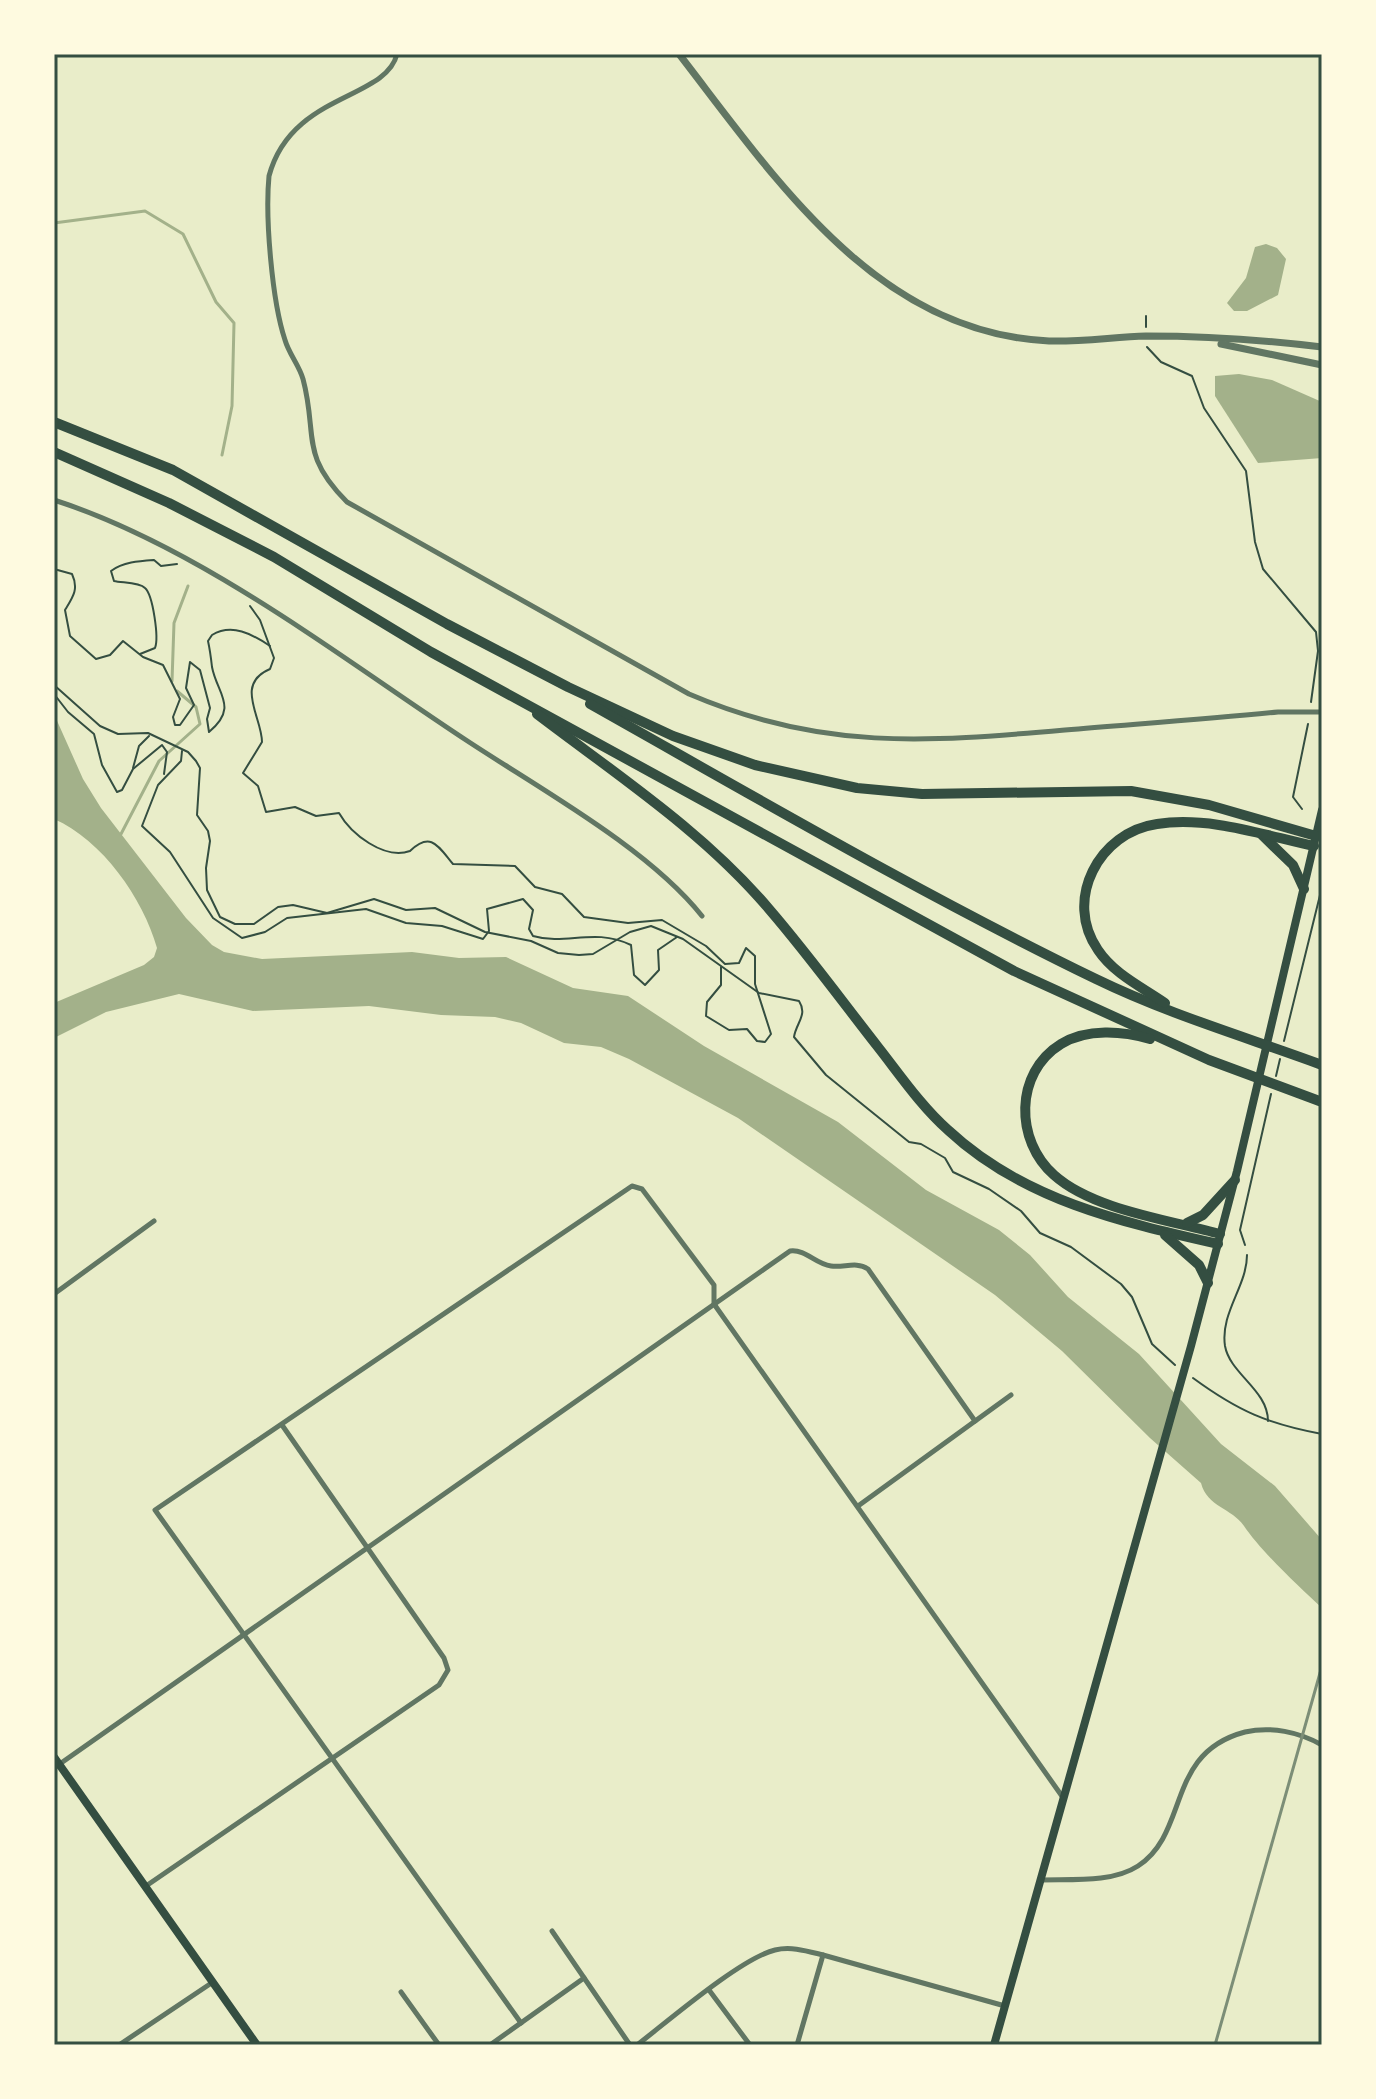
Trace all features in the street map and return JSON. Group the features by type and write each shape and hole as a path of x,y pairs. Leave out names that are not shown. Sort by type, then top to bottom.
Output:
{"highway":[{"path":"54,422 173,470 447,624 568,687 673,736 800,778 930,795 1131,791 1209,805 1315,841"},
{"path":"54,452 212,524 274,557 431,652 1014,971 1215,1062"},
{"path":"568,687 590,704 942,901 1098,980 1187,1017 1322,1065"},
{"path":"514,696 701,840 726,863 769,908 902,1079 947,1130 984,1159 1059,1201 1092,1214 1157,1230 1219,1239"},
{"path":"1187,1017 1125,978 1098,952 1088,931 1084,908 1089,879 1099,858 1115,842 1151,824 1193,821 1315,841"},
{"path":"1261,834 1293,865 1304,889"},
{"path":"1219,1239 1184,1224 1083,1195 1062,1183 1043,1165 1032,1148 1026,1128 1025,1104 1032,1075 1044,1058 1060,1045 1084,1035 1133,1034 1322,1102"},
{"path":"1184,1224 1203,1215 1235,1180"},
{"path":"1157,1230 1191,1255 1208,1283"}],"main road":[{"path":"994,2045 1208,1283 1322,810"},
{"path":"56,1763 257,2045"}],"street":[{"path":"397,54 375,82 324,105 296,125 273,159 267,193 278,303 285,343 303,378 312,452 331,486 347,502 689,694 731,712 789,729 868,740 937,740 1278,712 1322,712"},
{"path":"679,54 804,212 880,282 940,316 995,334 1050,341 1196,338 1322,347"},
{"path":"1196,338 1322,365"},
{"path":"54,500 170,551 271,611 603,832 663,876 702,916"},
{"path":"521,2023 155,1510 632,1186 642,1189 714,1285 714,1304 1065,1800"},
{"path":"54,1294 154,1221"},
{"path":"56,1763 244,1635 790,1251 805,1253 828,1266 861,1264 868,1269 975,1421"},
{"path":"858,1506 1011,1395"},
{"path":"145,1886 439,1685 448,1670 444,1658 281,1424"},
{"path":"1041,1880 1118,1874 1140,1865 1162,1836 1200,1758 1222,1740 1265,1730 1297,1733 1322,1745"},
{"path":"552,1931 630,2045"},
{"path":"637,2045 709,1990 774,1950 793,1948 823,1955 1005,2006"},
{"path":"797,2045 823,1955"},
{"path":"490,2045 584,1978"},
{"path":"119,2045 213,1982"},
{"path":"709,1990 750,2045"},
{"path":"401,1992 439,2045"}],"path":[{"path":"1146,316 1146,327"},
{"path":"1147,347 1161,362 1192,376 1204,408 1246,471 1260,562 1316,632 1318,651 1311,702"},
{"path":"140,654 155,648 159,636 147,590 141,585 114,581 111,571 126,563 154,560 161,566 179,563"},
{"path":"54,569 72,574 76,583 74,595 65,610 70,636 96,659 110,655 120,641 163,665 177,687 181,706 173,717 175,725 180,725 194,705 186,677 190,662 195,663 209,701 209,732 223,712 223,691 212,669 208,641 212,635 232,629 256,636 271,646"},
{"path":"244,600 258,615 274,662 252,687 252,706 262,742 243,773 258,786 266,812 295,807 316,816 339,813 355,837 404,854 420,842 427,841 438,845 453,864 515,866 535,887 562,894 584,917 628,923 662,920 706,946 725,964 739,963 746,948 755,956 757,963 757,992 771,1034 765,1042 757,1041 747,1029 729,1030 706,1016 707,1002 721,985 721,966"},
{"path":"54,685 100,726 118,734 153,735 182,750 200,768 197,815 208,831 207,890 220,917 235,924 254,924 278,907 293,905 327,913 374,899 406,910 435,908 489,933 579,955 593,954 614,940 651,926 678,937 757,992 799,1001 803,1008 802,1018 794,1037 826,1075 909,1142 921,1144 945,1158 953,1172 989,1189 1021,1211 1040,1233 1071,1247 1121,1284 1132,1297 1152,1344 1176,1366"},
{"path":"54,694 68,712 94,734 102,765 117,792 122,790 133,769 139,746 146,736 153,735"},
{"path":"1302,809 1293,797 1308,724"},
{"path":"133,769 141,767 162,745 167,752 165,777"},
{"path":"182,750 181,761 158,785 142,826 176,859 213,918 242,938 265,932 287,918 366,909 406,923 442,926 474,939 483,939 489,933 487,909 523,899 533,910 529,929 533,936 552,939 597,934 631,945 634,975 645,985 659,970 658,950 678,937"},
{"path":"1285,1040 1322,887"},
{"path":"1245,1245 1240,1230 1281,1055"},
{"path":"1247,1255 1226,1324 1225,1347 1255,1390 1268,1413 1268,1423"},
{"path":"1189,1375 1226,1403 1268,1423 1322,1434"}],"shaded area":[{"path":"1266,244 1277,248 1286,259 1278,295 1247,311 1234,311 1227,303 1246,278 1255,247"},
{"path":"1239,374 1272,380 1322,402 1322,458 1258,463 1215,396 1215,376"},
{"path":"54,714 83,779 101,808 186,918 212,945 224,952 262,959 412,952 459,958 506,957 573,988 628,996 704,1046 838,1122 926,1190 999,1230 1030,1255 1068,1297 1139,1354 1221,1444 1275,1486 1322,1540 1322,1608 1270,1557 1239,1520 1209,1497 1201,1483 1150,1438 1062,1351 995,1295 738,1118 629,1059 601,1047 564,1043 521,1023 495,1017 441,1015 369,1006 253,1011 179,994 106,1012 54,1038 54,1003 144,965 154,957 157,948 142,910 118,873 88,841 54,819"}],"waterway":[{"path":"54,223 145,211 183,234 216,302 234,323 232,406 222,455"},
{"path":"172,681 174,623 188,586"},
{"path":"121,834 159,761 200,724 196,707 177,691"}],"railway":[{"path":"1215,2045 1322,1666"}]}
